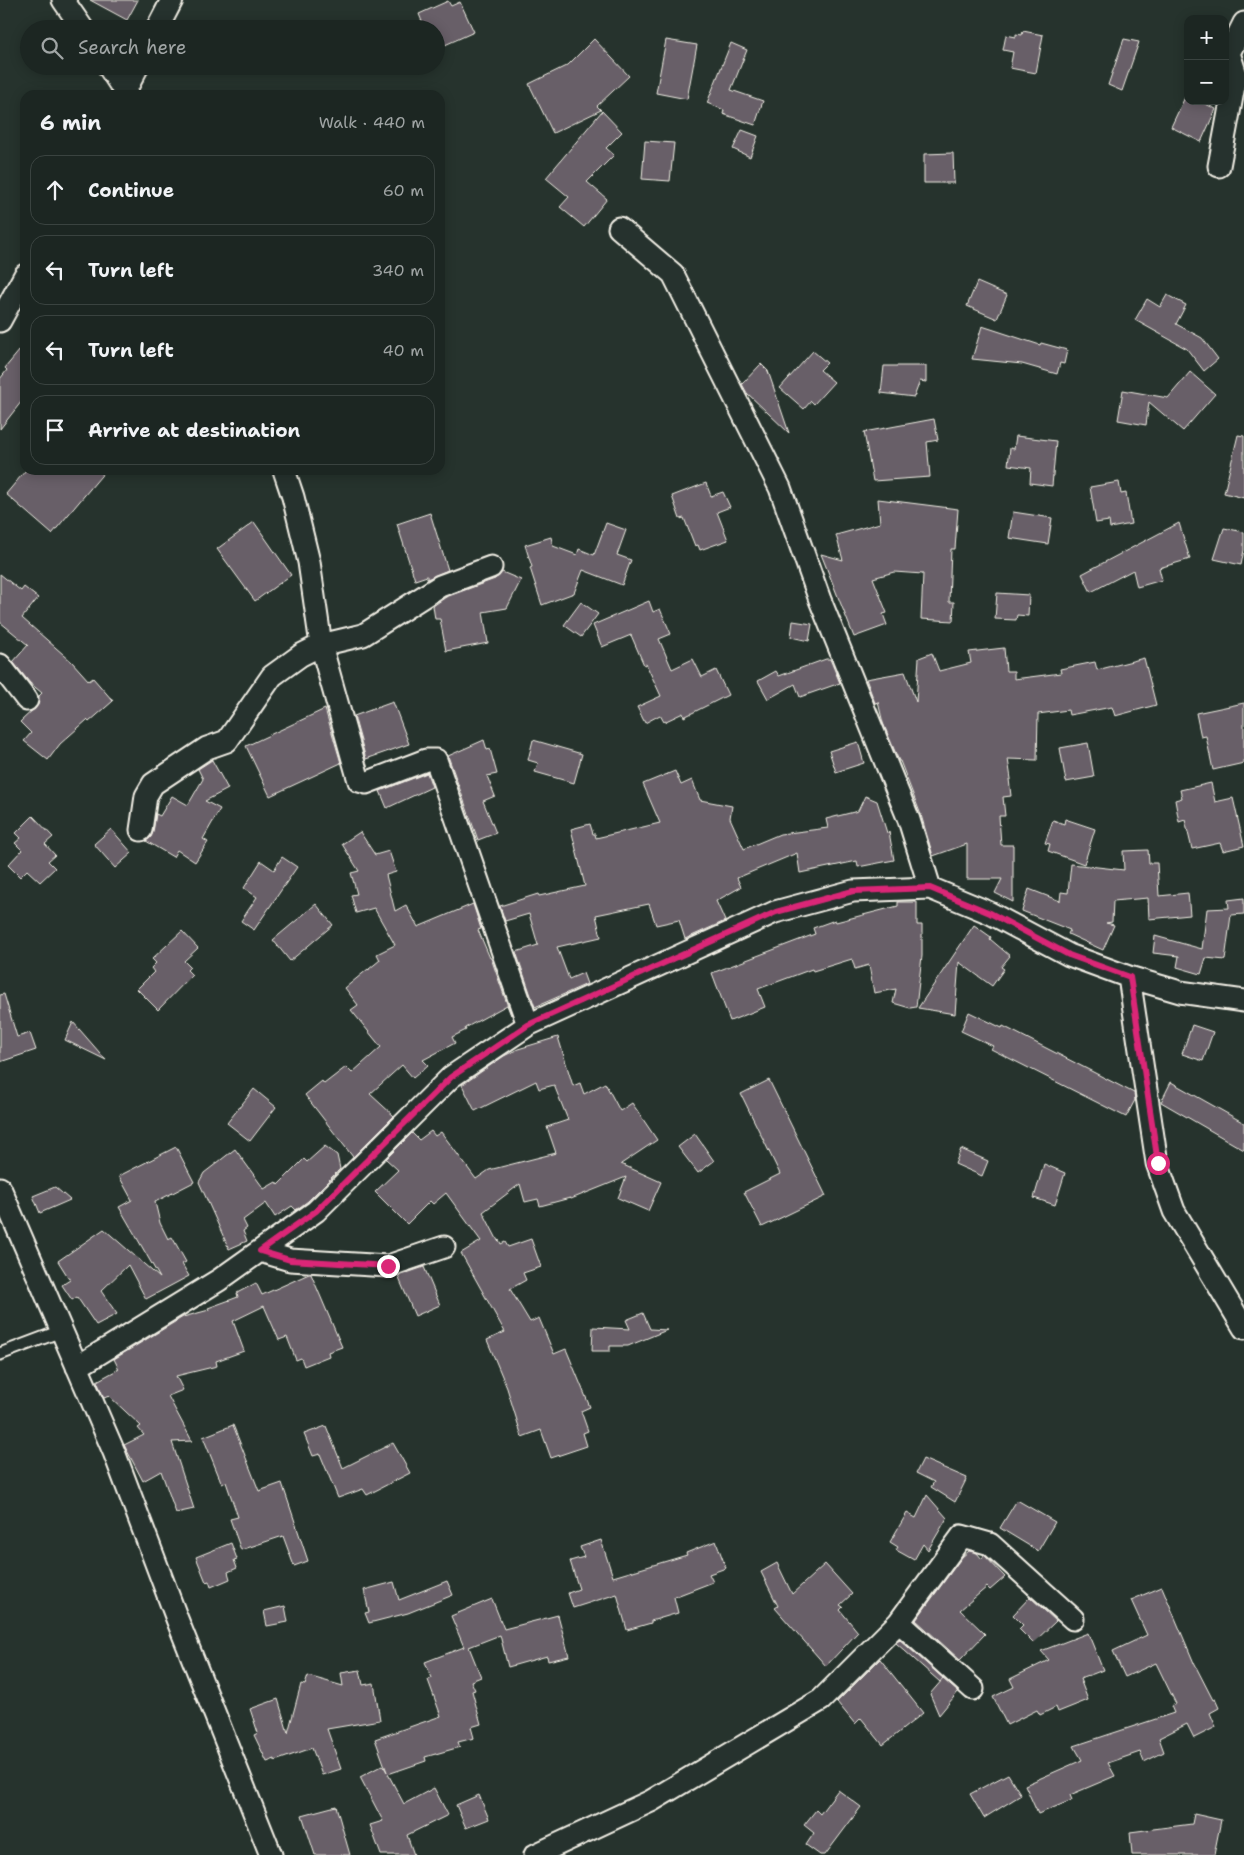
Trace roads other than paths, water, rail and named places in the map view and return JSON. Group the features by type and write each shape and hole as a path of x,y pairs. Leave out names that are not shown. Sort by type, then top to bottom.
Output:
{"street":[{"path":"63,0 76,20"},
{"path":"162,20 172,0"},
{"path":"1219,166 1236,75 1229,53 1244,22"},
{"path":"113,75 123,90"},
{"path":"127,90 134,75"},
{"path":"619,228 674,274 780,488 820,600 909,820 930,888"},
{"path":"0,321 20,284"},
{"path":"286,475 309,562 321,645 359,781 366,783 426,760 436,760 528,1025"},
{"path":"141,830 146,796 153,784 207,748 228,741 272,676 301,655 321,645 363,635 440,586 491,567"},
{"path":"0,665 27,700"},
{"path":"76,1367 219,1280 316,1211 451,1077 528,1025 776,912 853,891 930,888 990,913 1069,955 1130,977 1180,992 1244,1001"},
{"path":"1130,977 1158,1163 1174,1211 1244,1328"},
{"path":"0,1188 114,1452 177,1619 271,1855"},
{"path":"260,1251 290,1260 388,1266 444,1247"},
{"path":"535,1855 651,1801 821,1700 899,1622 962,1536 990,1544 1073,1619"},
{"path":"899,1622 973,1689"}],"lane":[{"path":"0,1354 61,1331"}]}
